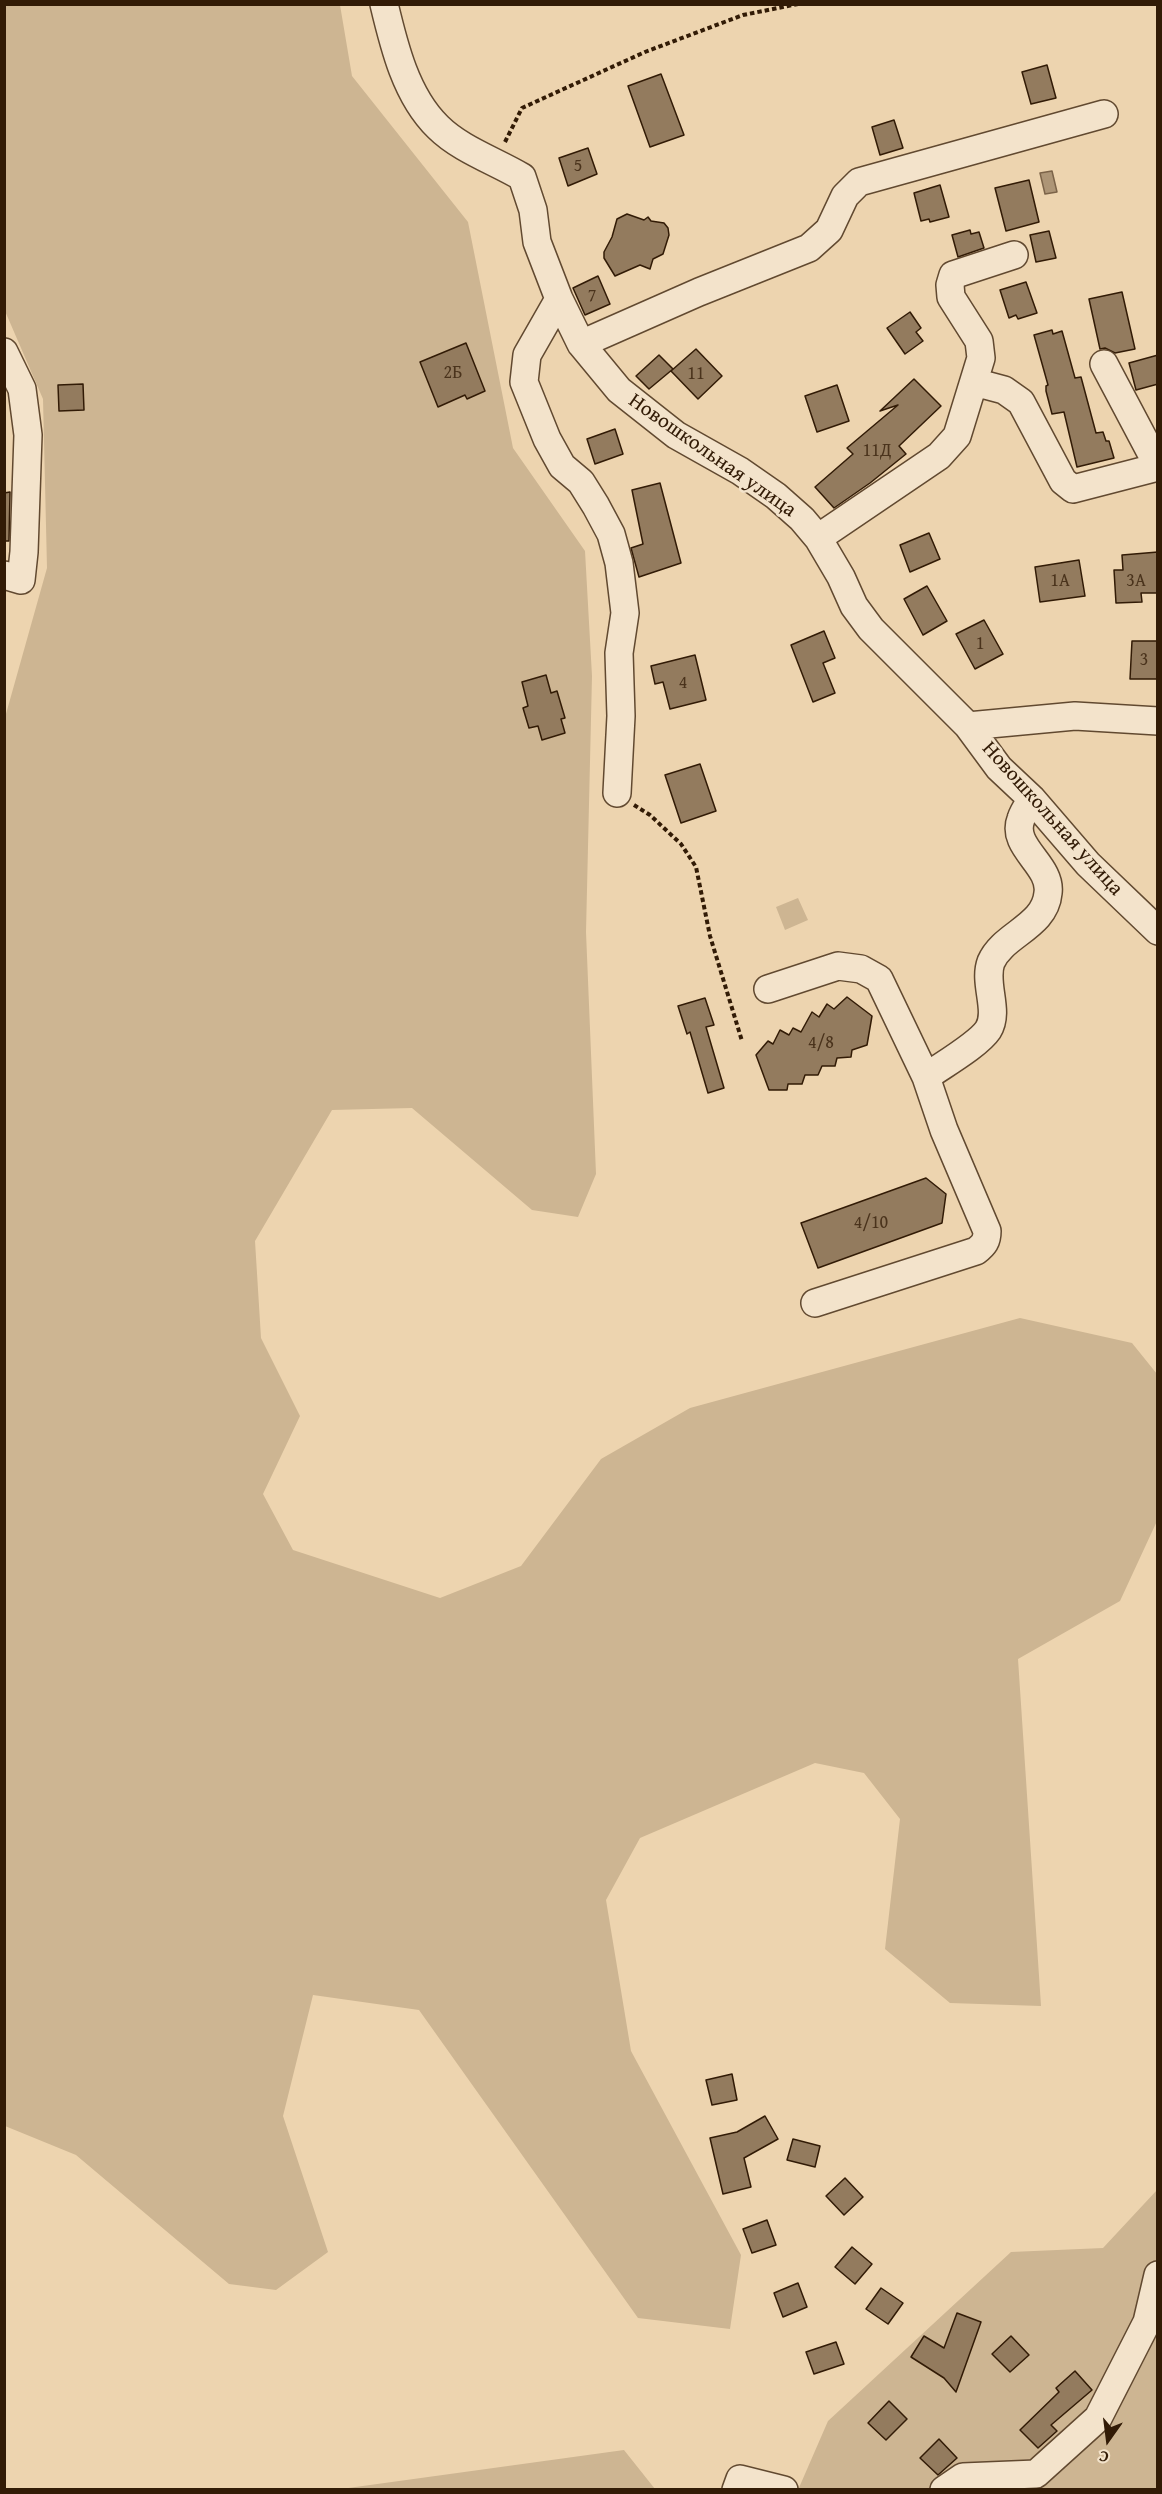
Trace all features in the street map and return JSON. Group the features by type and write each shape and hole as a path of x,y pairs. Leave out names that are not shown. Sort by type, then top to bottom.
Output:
{"street":[{"name":"Новошкольная улица","path":"384,4 394,48 417,102 438,128 522,177 533,210 537,242 559,299 581,344 619,390 676,435 740,471 776,496 802,519 818,538 855,606 871,629 968,726 999,768 1032,799 1088,864 1158,931"},
{"path":"581,344 699,292 809,248 829,230 845,196 859,182 1104,114"},
{"path":"818,538 939,456 957,436 981,358 979,341 951,297 950,285 953,275 1014,255"},
{"path":"559,299 526,355 524,382 547,439 562,466 581,482 611,534 619,563 625,613 619,654 621,716 617,793"},
{"path":"4,352 22,388 28,435 21,580 4,575"},
{"path":"974,382 1004,390 1021,402 1063,481 1073,489 1158,466 1104,364"},
{"path":"968,726 1075,716 1158,721"},
{"path":"926,1077 980,1039 988,1030 991,1022 989,971 992,961 1000,950 1038,917 1046,906 1049,891 1046,876 1021,840 1018,830 1020,820 1032,799"},
{"path":"768,989 838,966 861,969 879,979 926,1077 944,1130 987,1231 987,1239 976,1251 815,1303"},
{"path":"944,2490 963,2477 1036,2474 1098,2418 1152,2325 1158,2275"},
{"path":"736,2490 740,2479 784,2490"}],"path":[{"path":"497,162 510,128 522,108 645,52 743,15 798,4"},
{"path":"617,793 650,815 681,844 696,867 710,936 742,1041"}],"shaded area":[{"path":"4,5 340,5 352,76 468,222 513,448 585,551 592,676 586,932 596,1174 578,1217 532,1210 412,1108 332,1110 255,1241 261,1338 300,1416 263,1494 293,1550 440,1598 521,1566 601,1459 690,1408 1020,1318 1132,1343 1157,1374 1157,1521 1120,1601 1018,1659 1041,2006 950,2003 885,1949 900,1819 864,1773 815,1763 640,1838 606,1900 631,2051 741,2255 730,2329 638,2318 419,2010 313,1995 283,2116 328,2252 276,2290 229,2284 76,2155 5,2126 4,721 47,568 43,399 5,311"},
{"path":"1052,171 1057,192 1045,194 1040,173"},
{"path":"798,898 808,920 785,930 776,907"},
{"path":"1157,2190 1157,2489 798,2490 828,2421 1011,2252 1103,2248"},
{"path":"624,2450 655,2489 341,2489"}],"building":[{"path":"1047,65 1056,98 1031,104 1022,72"},
{"path":"661,74 684,135 650,147 628,86"},
{"path":"894,120 903,148 880,155 872,127"},
{"path":"588,148 597,174 568,186 559,158"},
{"path":"1029,180 1039,222 1006,231 995,188"},
{"path":"940,185 949,217 930,222 929,219 921,221 914,193"},
{"path":"627,214 644,220 648,217 651,221 664,223 669,235 663,254 653,259 650,269 640,265 615,276 604,258 604,252 612,237 617,219"},
{"path":"970,230 971,234 979,232 984,248 958,257 952,235"},
{"path":"1049,231 1056,258 1036,262 1030,235"},
{"path":"598,276 610,304 585,315 573,288"},
{"path":"1026,282 1037,313 1018,319 1016,315 1009,318 1000,290"},
{"path":"1122,292 1135,349 1115,353 1105,348 1100,349 1089,299"},
{"path":"910,312 921,328 916,332 923,341 905,354 887,328"},
{"path":"1052,330 1053,334 1062,331 1075,378 1081,377 1096,433 1103,432 1106,441 1109,441 1114,458 1077,467 1064,412 1052,414 1046,391 1048,385 1034,335"},
{"path":"466,343 485,391 467,399 465,395 438,407 420,362"},
{"path":"696,349 722,376 698,399 671,371"},
{"path":"659,355 673,369 649,389 636,376"},
{"path":"1158,355 1158,384 1136,390 1129,363"},
{"path":"914,379 941,406 899,446 906,454 834,508 815,487 853,454 847,448 898,405 880,411"},
{"path":"83,384 84,410 59,411 58,385"},
{"path":"837,385 849,421 817,432 805,396"},
{"path":"615,429 623,454 595,464 587,439"},
{"path":"660,483 681,563 639,577 631,548 643,544 632,490"},
{"path":"10,492 9,541 4,541 4,493"},
{"path":"929,533 940,559 910,572 900,545"},
{"path":"1158,552 1158,593 1141,593 1142,602 1116,603 1114,570 1123,570 1122,555"},
{"path":"1079,560 1085,596 1040,602 1035,567"},
{"path":"927,586 947,621 923,635 904,599"},
{"path":"984,620 1003,654 975,669 956,634"},
{"path":"824,631 835,658 823,663 835,693 813,702 791,645"},
{"path":"1132,641 1158,641 1158,679 1130,679"},
{"path":"695,655 706,700 670,709 663,682 655,684 651,666"},
{"path":"546,675 551,693 557,691 565,718 561,719 565,733 542,740 538,726 529,728 523,708 528,706 522,682"},
{"path":"700,764 716,811 681,823 665,775"},
{"path":"847,997 872,1016 867,1045 852,1050 851,1057 837,1058 835,1066 822,1066 818,1075 805,1075 802,1084 788,1084 787,1090 769,1090 756,1055 768,1041 773,1044 780,1030 789,1035 793,1028 801,1032 812,1012 819,1017 827,1004 834,1009"},
{"path":"705,998 714,1025 706,1027 724,1088 708,1093 690,1032 687,1034 678,1006"},
{"path":"926,1178 946,1194 942,1223 818,1268 801,1223"},
{"path":"732,2074 737,2100 712,2105 706,2080"},
{"path":"765,2116 778,2139 744,2158 751,2187 723,2194 710,2138 737,2132"},
{"path":"793,2139 820,2146 815,2167 787,2160"},
{"path":"845,2178 863,2197 844,2215 826,2196"},
{"path":"767,2220 776,2245 752,2253 743,2229"},
{"path":"852,2247 872,2264 855,2284 835,2267"},
{"path":"798,2283 807,2307 783,2317 774,2293"},
{"path":"881,2288 903,2303 888,2324 866,2309"},
{"path":"957,2313 981,2322 956,2392 944,2378 911,2357 924,2336 944,2348"},
{"path":"1011,2336 1029,2355 1010,2372 992,2354"},
{"path":"836,2342 844,2364 814,2374 806,2352"},
{"path":"1075,2371 1092,2390 1051,2425 1057,2431 1038,2448 1020,2430 1059,2392 1056,2388"},
{"path":"889,2401 907,2419 886,2440 868,2423"},
{"path":"939,2439 957,2458 938,2475 920,2458"}]}
